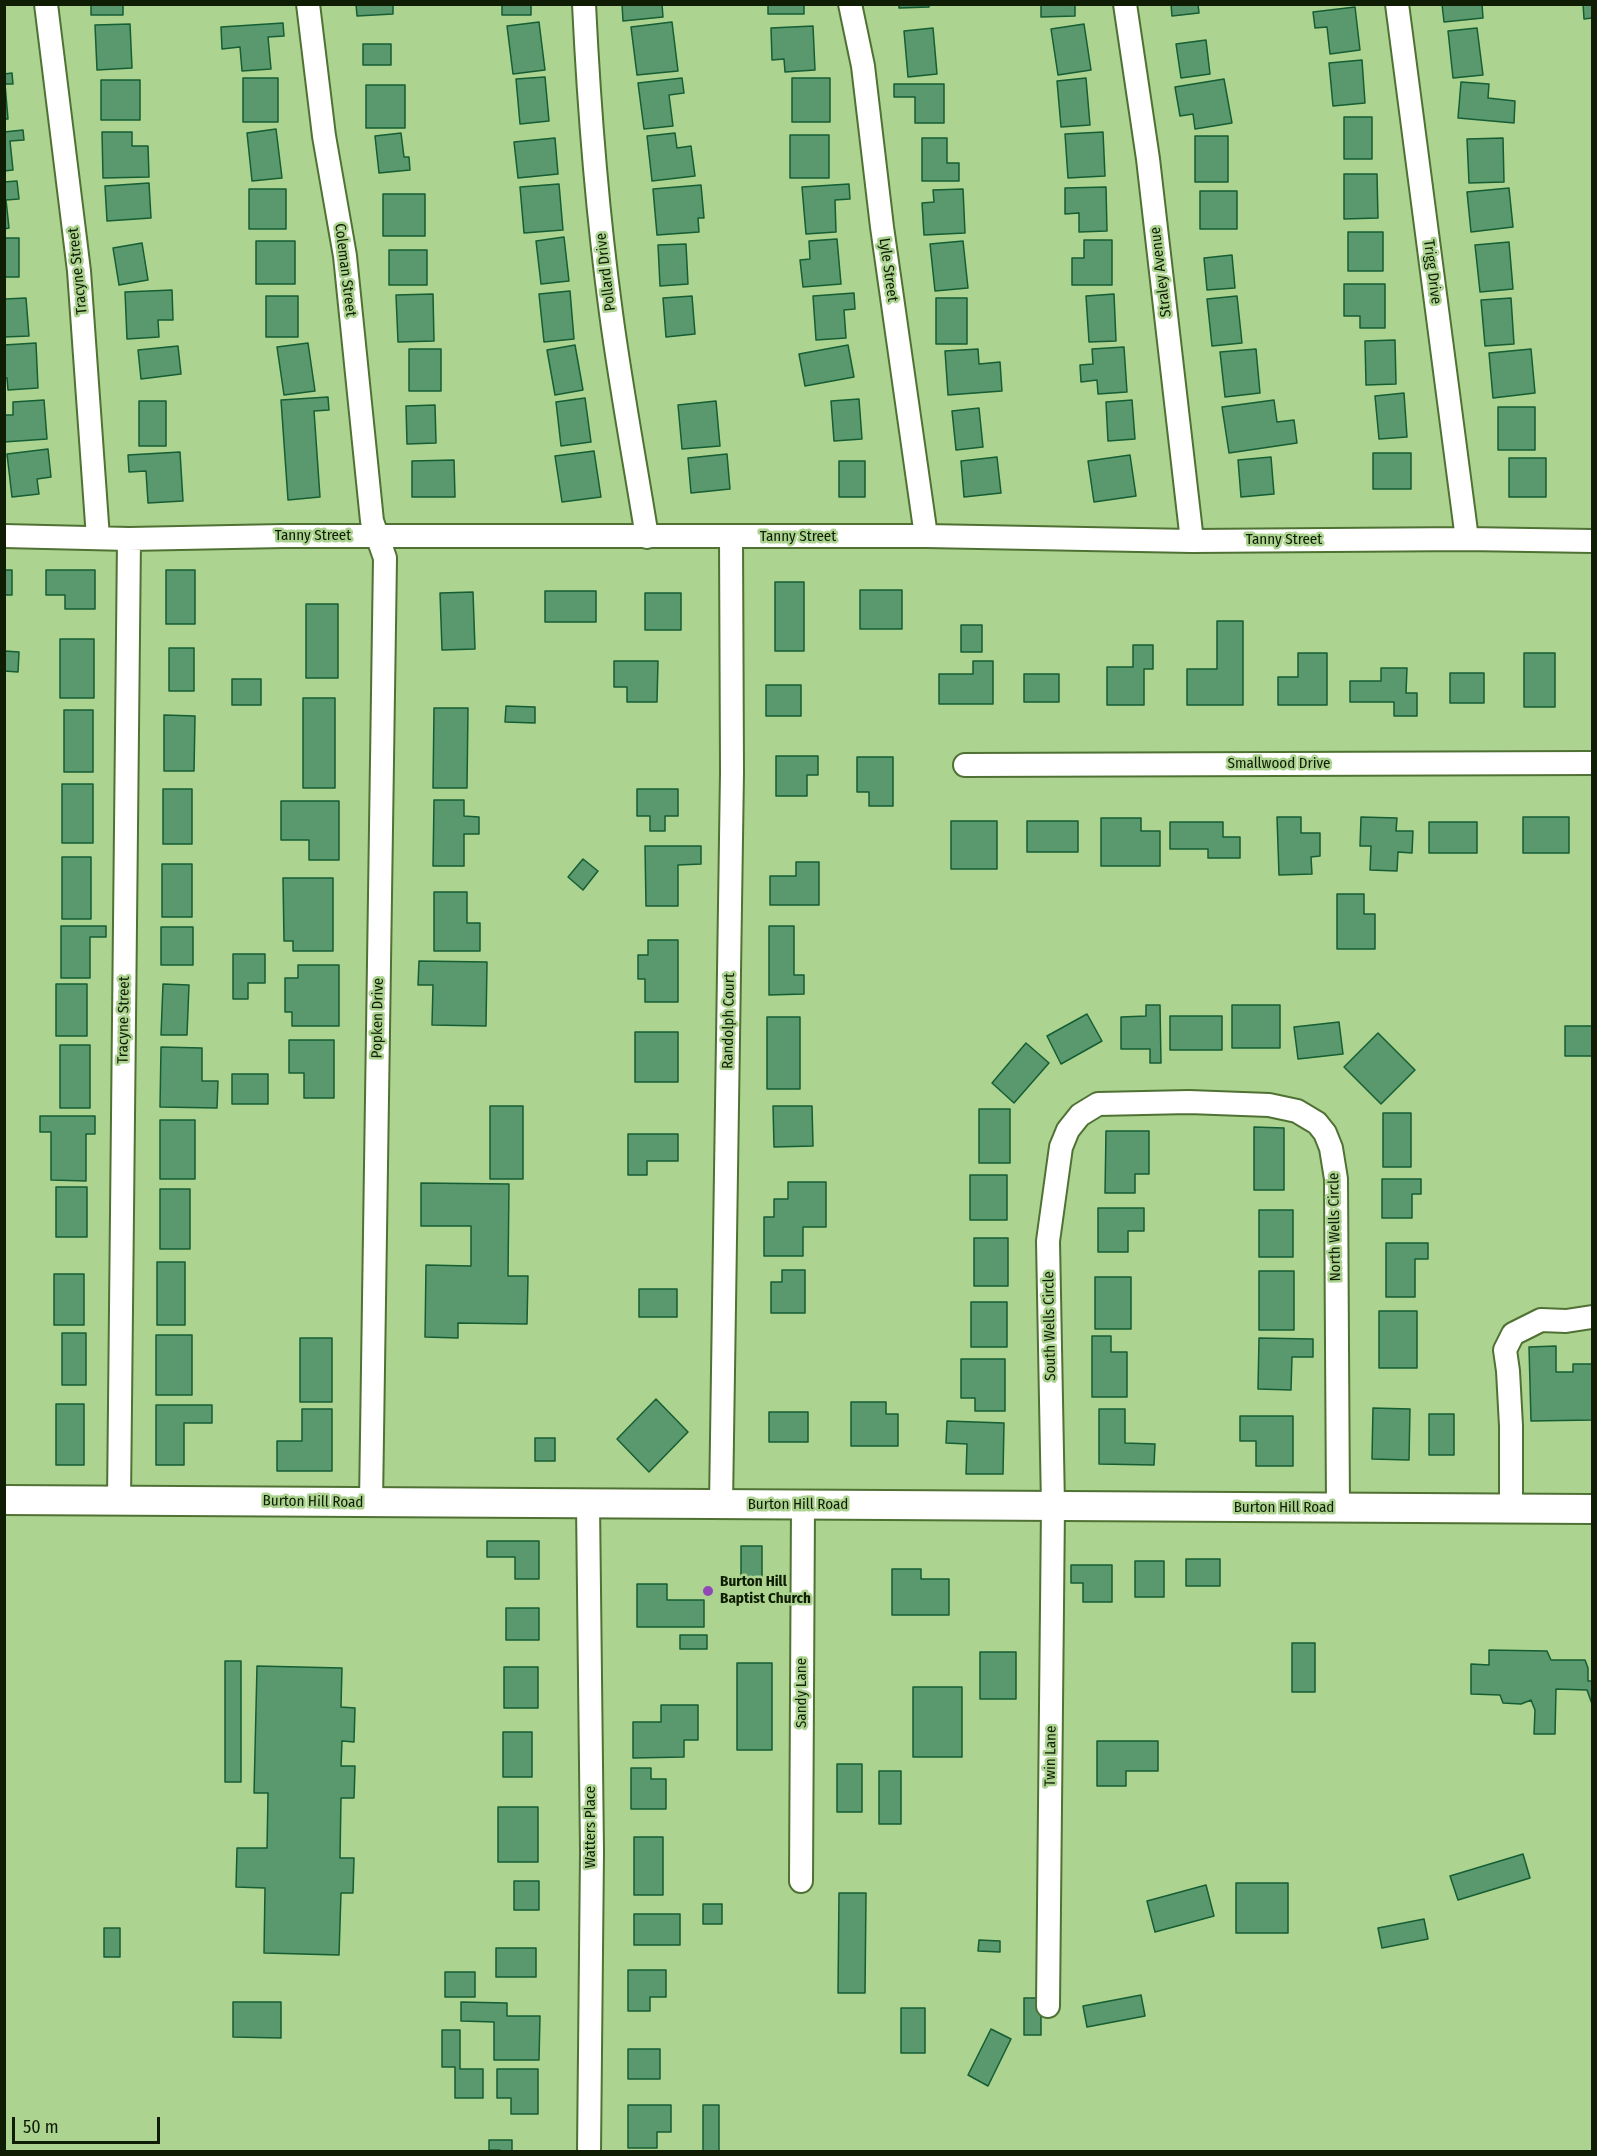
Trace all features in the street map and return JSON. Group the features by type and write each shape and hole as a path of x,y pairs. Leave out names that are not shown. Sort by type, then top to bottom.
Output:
{"street":[{"name":"Tracyne Street","path":"46,4 79,272 98,538"},
{"name":"Coleman Street","path":"308,4 324,136 345,256 372,521 377,536"},
{"name":"Pollard Drive","path":"584,4 587,80 611,314 647,537"},
{"name":"Lyle Street","path":"850,4 863,66 882,226 926,536"},
{"name":"Straley Avenue","path":"1125,4 1148,159 1192,541"},
{"name":"Trigg Drive","path":"1397,4 1467,539"},
{"name":"Tanny Street","path":"4,536 129,539 377,536 926,536 1192,541 1467,539 1593,541"},
{"name":"Popken Drive","path":"371,1502 385,558 377,536"},
{"name":"Randolph Court","path":"721,1504 732,772 731,537"},
{"name":"Tracyne Street","path":"119,1501 129,539"},
{"name":"Smallwood Drive","path":"965,765 1593,764"},
{"name":"North Wells Circle","path":"1061,1147 1068,1130 1080,1115 1098,1104 1189,1102 1269,1105 1297,1111 1317,1123 1325,1133 1331,1148 1336,1179 1338,1508"},
{"name":"South Wells Circle","path":"1053,1506 1048,1241 1061,1147"},
{"path":"1511,1509 1508,1371 1505,1350 1513,1334 1541,1320 1566,1321 1593,1317"},
{"name":"Burton Hill Road","path":"4,1500 1593,1509"},
{"name":"Watters Place","path":"588,1503 592,1841 589,2151"},
{"name":"Sandy Lane","path":"801,1881 803,1505"},
{"name":"Twin Lane","path":"1048,2006 1053,1506"}],"building":[{"path":"91,4 123,4 123,15 91,15"},
{"path":"356,4 393,4 393,14 357,16"},
{"path":"502,4 531,4 531,15 502,15"},
{"path":"622,4 662,4 663,17 623,21"},
{"path":"768,4 804,4 804,14 768,14"},
{"path":"899,4 929,4 929,7 899,8"},
{"path":"1041,4 1075,4 1075,16 1041,17"},
{"path":"1171,4 1198,4 1199,13 1172,16"},
{"path":"1442,4 1482,4 1483,18 1444,22"},
{"path":"1583,4 1592,4 1592,18 1584,19"},
{"path":"1355,7 1360,50 1330,54 1327,27 1315,28 1313,12"},
{"path":"539,22 545,70 513,74 507,26"},
{"path":"672,22 678,71 637,75 631,27"},
{"path":"283,23 284,36 268,37 271,69 242,71 240,47 222,49 221,27"},
{"path":"130,24 132,68 97,70 95,25"},
{"path":"1084,24 1091,70 1058,75 1051,29"},
{"path":"813,26 815,70 785,72 784,59 772,60 771,28"},
{"path":"933,28 937,74 908,77 904,31"},
{"path":"1477,28 1483,75 1453,78 1448,31"},
{"path":"1206,40 1210,74 1181,78 1176,44"},
{"path":"363,44 391,44 391,65 363,65"},
{"path":"1362,60 1365,103 1333,106 1329,63"},
{"path":"12,73 13,84 5,84 8,119 4,119 4,74"},
{"path":"545,77 549,121 520,124 516,79"},
{"path":"243,78 278,78 278,122 243,122"},
{"path":"682,78 684,93 669,95 673,126 644,129 638,83"},
{"path":"792,78 830,78 830,122 792,122"},
{"path":"1086,78 1090,125 1061,127 1057,81"},
{"path":"1224,79 1232,123 1195,129 1193,114 1180,116 1175,87"},
{"path":"101,80 140,80 140,120 101,120"},
{"path":"1461,82 1489,84 1488,98 1515,101 1514,123 1458,118"},
{"path":"894,84 944,84 944,123 915,123 915,97 894,97"},
{"path":"366,85 405,85 405,128 366,128"},
{"path":"1344,117 1372,117 1372,159 1344,159"},
{"path":"276,129 282,178 252,181 247,133"},
{"path":"23,130 24,140 10,141 13,170 4,171 4,132"},
{"path":"102,132 132,132 132,146 148,146 149,177 103,178"},
{"path":"1103,132 1105,176 1068,178 1065,134"},
{"path":"401,133 404,157 409,157 410,170 379,173 375,136"},
{"path":"675,133 677,148 691,146 695,176 652,181 647,136"},
{"path":"790,135 829,135 829,178 790,178"},
{"path":"1195,136 1228,136 1228,182 1195,182"},
{"path":"555,138 558,174 518,178 514,142"},
{"path":"922,138 947,138 947,163 959,163 959,181 922,181"},
{"path":"1503,138 1504,182 1469,183 1467,139"},
{"path":"1344,174 1377,174 1378,218 1344,219"},
{"path":"17,181 19,199 6,200 9,228 4,229 4,182"},
{"path":"149,183 151,218 107,221 105,186"},
{"path":"559,184 563,230 524,233 520,187"},
{"path":"849,184 850,199 835,200 836,232 806,234 802,187"},
{"path":"701,185 704,218 698,218 699,232 657,235 653,189"},
{"path":"1106,187 1107,231 1079,232 1079,213 1065,214 1065,188"},
{"path":"1509,188 1513,227 1471,232 1467,192"},
{"path":"249,189 286,189 286,229 249,229"},
{"path":"963,189 965,233 924,235 922,203 934,202 933,190"},
{"path":"1200,191 1237,191 1237,229 1200,229"},
{"path":"383,194 425,194 425,236 383,236"},
{"path":"1348,232 1383,232 1383,271 1348,271"},
{"path":"564,237 569,281 541,284 536,241"},
{"path":"4,238 19,238 19,277 4,277"},
{"path":"837,239 841,284 803,287 800,260 810,259 809,241"},
{"path":"1084,240 1112,240 1112,285 1072,285 1072,258 1084,258"},
{"path":"256,241 295,241 295,284 256,284"},
{"path":"963,241 968,288 935,291 930,244"},
{"path":"1509,242 1513,289 1480,292 1475,245"},
{"path":"142,243 148,280 119,285 113,248"},
{"path":"686,244 688,284 660,286 658,245"},
{"path":"389,250 427,250 427,285 389,285"},
{"path":"1232,255 1235,288 1207,290 1204,258"},
{"path":"1344,284 1385,284 1385,328 1360,328 1360,316 1344,316"},
{"path":"172,290 173,320 158,320 159,337 127,339 125,292"},
{"path":"570,291 574,339 544,342 539,294"},
{"path":"854,293 855,309 844,310 846,338 816,340 813,296"},
{"path":"433,294 434,341 398,342 396,295"},
{"path":"1114,294 1116,341 1089,342 1086,296"},
{"path":"266,296 298,296 298,337 266,337"},
{"path":"692,296 695,334 666,337 663,298"},
{"path":"1237,296 1242,343 1212,346 1207,299"},
{"path":"26,298 29,336 4,337 4,299"},
{"path":"936,298 967,298 967,344 936,344"},
{"path":"1511,298 1514,344 1485,346 1481,300"},
{"path":"1395,340 1396,384 1366,385 1365,341"},
{"path":"36,343 38,388 8,390 7,378 4,378 4,345"},
{"path":"308,343 315,391 284,395 277,347"},
{"path":"575,345 583,390 555,395 547,350"},
{"path":"848,345 854,377 805,386 799,354"},
{"path":"178,346 181,374 141,379 138,350"},
{"path":"1124,347 1127,392 1098,394 1097,380 1081,382 1080,365 1093,364 1092,349"},
{"path":"409,349 441,349 441,391 409,391"},
{"path":"978,349 979,364 1000,362 1002,391 948,395 945,351"},
{"path":"1256,349 1260,393 1225,397 1220,352"},
{"path":"1531,349 1535,393 1493,398 1489,353"},
{"path":"1404,393 1407,437 1379,439 1375,396"},
{"path":"328,397 329,410 314,411 320,497 288,500 281,400"},
{"path":"585,398 591,442 561,446 556,402"},
{"path":"859,399 862,439 834,441 831,401"},
{"path":"44,400 47,439 4,442 4,415 13,415 13,402"},
{"path":"1132,400 1135,439 1108,441 1106,402"},
{"path":"1274,400 1277,422 1294,420 1297,443 1229,453 1222,407"},
{"path":"139,401 166,401 166,446 139,446"},
{"path":"716,401 720,446 682,449 678,405"},
{"path":"435,405 436,443 407,444 406,406"},
{"path":"1498,407 1535,407 1535,450 1498,450"},
{"path":"979,408 983,447 956,450 952,411"},
{"path":"48,449 51,477 37,479 39,494 12,497 7,454"},
{"path":"594,451 601,497 562,502 555,456"},
{"path":"180,452 183,501 148,503 146,471 129,472 128,455"},
{"path":"1373,453 1411,453 1411,489 1373,489"},
{"path":"727,454 730,489 691,493 688,458"},
{"path":"1130,455 1136,496 1094,502 1088,461"},
{"path":"997,457 1001,493 964,497 961,461"},
{"path":"1271,457 1274,494 1241,497 1238,460"},
{"path":"1509,458 1546,458 1546,497 1509,497"},
{"path":"454,460 455,497 412,497 412,461"},
{"path":"839,461 865,461 865,497 839,497"},
{"path":"4,570 12,570 12,595 4,595"},
{"path":"46,570 95,570 95,609 65,609 65,595 46,595"},
{"path":"166,570 195,570 195,624 166,624"},
{"path":"775,582 804,582 804,651 775,651"},
{"path":"860,590 902,590 902,629 860,629"},
{"path":"545,591 596,591 596,622 545,622"},
{"path":"473,592 475,649 442,650 440,593"},
{"path":"645,593 681,593 681,630 645,630"},
{"path":"306,604 338,604 338,678 306,678"},
{"path":"1217,621 1243,621 1243,705 1187,705 1187,669 1217,669"},
{"path":"961,625 982,625 982,652 961,652"},
{"path":"60,639 94,639 94,698 60,698"},
{"path":"1133,645 1153,645 1153,669 1144,669 1144,705 1107,705 1107,667 1133,667"},
{"path":"169,648 194,648 194,691 169,691"},
{"path":"5,651 19,652 18,672 4,671"},
{"path":"1298,653 1327,653 1327,705 1278,705 1278,677 1298,677"},
{"path":"1524,653 1555,653 1555,707 1524,707"},
{"path":"614,661 658,661 657,702 627,702 627,687 614,687"},
{"path":"973,661 993,661 993,704 939,704 939,674 973,674"},
{"path":"1381,668 1407,668 1406,693 1417,693 1417,716 1394,716 1394,702 1350,702 1350,681 1381,681"},
{"path":"1450,673 1484,673 1484,703 1450,703"},
{"path":"1024,674 1059,674 1059,702 1024,702"},
{"path":"232,679 261,679 261,705 232,705"},
{"path":"766,685 801,685 801,716 766,716"},
{"path":"303,698 335,698 335,788 303,788"},
{"path":"506,706 535,707 535,723 505,722"},
{"path":"434,708 468,708 467,788 433,788"},
{"path":"64,710 93,710 93,772 64,772"},
{"path":"164,715 195,716 194,771 164,771"},
{"path":"776,756 818,756 818,775 807,775 807,796 776,796"},
{"path":"857,757 893,757 893,806 869,806 869,792 857,792"},
{"path":"62,784 93,784 93,843 62,843"},
{"path":"163,789 192,789 192,844 163,844"},
{"path":"637,789 678,789 678,816 665,816 665,831 650,831 650,816 637,816"},
{"path":"434,800 464,800 464,816 479,817 479,834 464,834 464,866 433,866"},
{"path":"281,801 339,801 339,860 309,860 309,840 281,840"},
{"path":"1277,817 1301,817 1301,833 1320,833 1320,856 1311,857 1312,874 1279,875"},
{"path":"1361,817 1397,818 1396,831 1413,831 1412,853 1398,852 1397,871 1370,870 1371,846 1360,846"},
{"path":"1523,817 1569,817 1569,853 1523,853"},
{"path":"1101,818 1141,818 1141,831 1160,831 1160,866 1101,866"},
{"path":"951,821 997,821 997,869 951,869"},
{"path":"1027,821 1078,821 1078,852 1027,852"},
{"path":"1170,822 1223,822 1223,837 1240,837 1240,858 1208,858 1208,849 1170,849"},
{"path":"1429,822 1477,822 1477,853 1429,853"},
{"path":"645,846 701,846 701,864 678,865 678,906 646,906"},
{"path":"62,857 91,857 91,919 62,919"},
{"path":"583,859 598,871 583,890 568,877"},
{"path":"796,862 819,862 819,905 770,905 770,876 796,876"},
{"path":"162,864 192,864 192,917 162,917"},
{"path":"283,878 333,878 333,951 293,951 293,941 284,941"},
{"path":"434,892 467,892 467,923 480,923 480,951 434,951"},
{"path":"1337,894 1364,894 1364,914 1375,914 1375,949 1337,949"},
{"path":"61,926 106,926 106,937 90,937 90,978 61,978"},
{"path":"769,926 794,926 794,975 804,975 804,994 769,995"},
{"path":"161,927 193,927 193,965 161,965"},
{"path":"648,940 678,940 678,1002 645,1002 645,979 638,979 638,955 648,955"},
{"path":"233,954 265,954 265,983 248,983 248,999 233,999"},
{"path":"419,961 487,962 486,1026 432,1025 433,985 418,985"},
{"path":"298,965 339,965 339,1026 292,1026 292,1012 285,1012 285,978 298,978"},
{"path":"56,984 87,984 87,1036 56,1036"},
{"path":"163,984 189,985 187,1035 161,1035"},
{"path":"1146,1005 1160,1005 1161,1063 1150,1063 1150,1049 1121,1049 1121,1017 1146,1016"},
{"path":"1232,1005 1280,1005 1280,1048 1232,1048"},
{"path":"1087,1014 1102,1041 1061,1064 1047,1036"},
{"path":"1170,1016 1222,1016 1222,1050 1170,1050"},
{"path":"767,1017 800,1017 800,1089 767,1089"},
{"path":"1339,1022 1343,1054 1298,1059 1294,1027"},
{"path":"1565,1026 1592,1026 1592,1056 1565,1056"},
{"path":"635,1032 678,1032 678,1082 635,1082"},
{"path":"1378,1033 1415,1070 1381,1104 1344,1067"},
{"path":"289,1040 334,1040 334,1098 304,1098 304,1073 289,1073"},
{"path":"1026,1043 1049,1063 1014,1103 992,1083"},
{"path":"60,1045 90,1045 90,1108 60,1108"},
{"path":"161,1047 202,1048 202,1081 218,1081 217,1108 160,1107"},
{"path":"232,1074 268,1074 268,1104 232,1104"},
{"path":"490,1106 523,1106 523,1179 490,1179"},
{"path":"773,1106 812,1106 813,1146 774,1147"},
{"path":"979,1109 1010,1109 1010,1163 979,1163"},
{"path":"1383,1113 1411,1113 1411,1167 1383,1167"},
{"path":"40,1116 95,1116 95,1134 86,1134 86,1181 51,1180 51,1132 40,1132"},
{"path":"160,1120 195,1120 195,1179 160,1179"},
{"path":"1254,1127 1284,1128 1284,1190 1254,1190"},
{"path":"1106,1131 1149,1131 1149,1174 1135,1174 1135,1193 1105,1193"},
{"path":"628,1134 678,1134 678,1161 647,1161 647,1175 628,1175"},
{"path":"970,1175 1007,1175 1007,1220 970,1220"},
{"path":"1382,1179 1421,1179 1421,1194 1412,1194 1412,1218 1382,1218"},
{"path":"788,1182 826,1182 826,1227 803,1227 803,1256 764,1256 764,1217 774,1217 774,1199 788,1199"},
{"path":"421,1183 509,1184 508,1276 528,1276 527,1324 458,1323 458,1338 425,1337 426,1265 471,1266 471,1226 421,1226"},
{"path":"56,1187 87,1187 87,1237 56,1237"},
{"path":"160,1189 190,1189 190,1249 160,1249"},
{"path":"1098,1208 1144,1208 1144,1231 1128,1231 1128,1252 1098,1252"},
{"path":"1259,1210 1293,1210 1293,1257 1259,1257"},
{"path":"974,1238 1008,1238 1008,1286 974,1286"},
{"path":"1386,1243 1428,1243 1428,1259 1415,1259 1415,1297 1386,1297"},
{"path":"157,1262 185,1262 185,1325 157,1325"},
{"path":"782,1270 805,1270 805,1313 771,1313 771,1282 782,1282"},
{"path":"1259,1271 1294,1271 1294,1330 1259,1330"},
{"path":"54,1274 84,1274 84,1325 54,1325"},
{"path":"1095,1277 1131,1277 1131,1329 1095,1329"},
{"path":"639,1289 677,1289 677,1317 639,1317"},
{"path":"971,1302 1007,1302 1007,1347 971,1347"},
{"path":"1379,1311 1417,1311 1417,1368 1379,1368"},
{"path":"62,1333 86,1333 86,1385 62,1385"},
{"path":"156,1335 192,1335 192,1395 156,1395"},
{"path":"1092,1336 1111,1336 1111,1352 1127,1352 1127,1397 1092,1397"},
{"path":"300,1338 332,1338 332,1402 300,1402"},
{"path":"1259,1338 1313,1339 1313,1357 1292,1357 1291,1390 1258,1389"},
{"path":"1556,1346 1556,1372 1573,1372 1573,1364 1592,1364 1592,1420 1531,1421 1529,1347"},
{"path":"961,1359 1005,1359 1005,1411 975,1411 975,1398 961,1398"},
{"path":"656,1399 688,1432 649,1472 617,1439"},
{"path":"851,1402 886,1402 886,1414 898,1414 898,1446 851,1446"},
{"path":"56,1404 84,1404 84,1465 56,1465"},
{"path":"156,1405 212,1405 212,1423 184,1423 184,1465 156,1465"},
{"path":"1373,1408 1410,1409 1409,1460 1372,1459"},
{"path":"302,1409 332,1409 332,1471 277,1471 277,1441 302,1441"},
{"path":"1099,1409 1125,1409 1125,1443 1155,1444 1154,1465 1099,1464"},
{"path":"769,1412 808,1412 808,1442 769,1442"},
{"path":"1429,1414 1454,1414 1454,1455 1429,1455"},
{"path":"1240,1416 1293,1416 1293,1466 1256,1466 1256,1441 1240,1441"},
{"path":"947,1421 1004,1423 1003,1474 966,1474 967,1444 946,1443"},
{"path":"535,1438 555,1438 555,1461 535,1461"},
{"path":"487,1541 539,1541 539,1579 515,1579 515,1557 487,1557"},
{"path":"741,1546 762,1546 762,1580 741,1580"},
{"path":"1186,1559 1220,1559 1220,1586 1186,1586"},
{"path":"1135,1561 1164,1561 1164,1597 1135,1597"},
{"path":"1071,1565 1112,1565 1112,1602 1083,1602 1083,1583 1071,1583"},
{"path":"892,1569 921,1569 921,1579 949,1579 949,1615 892,1615"},
{"path":"637,1584 667,1584 667,1600 704,1600 704,1627 637,1627"},
{"path":"506,1608 539,1608 539,1640 506,1640"},
{"path":"680,1635 707,1635 707,1649 680,1649"},
{"path":"1292,1643 1315,1643 1315,1692 1292,1692"},
{"path":"1489,1650 1547,1651 1551,1660 1585,1660 1588,1668 1588,1681 1592,1681 1592,1704 1587,1690 1556,1689 1555,1734 1534,1734 1535,1710 1531,1700 1521,1704 1503,1703 1500,1695 1471,1694 1471,1664 1489,1665"},
{"path":"980,1652 1016,1652 1016,1699 980,1699"},
{"path":"225,1661 241,1661 241,1782 225,1782"},
{"path":"737,1663 772,1663 772,1750 737,1750"},
{"path":"257,1666 342,1668 341,1707 355,1708 354,1742 342,1741 341,1766 355,1766 354,1798 341,1798 340,1858 354,1858 353,1893 341,1893 339,1955 264,1953 265,1888 236,1887 237,1848 267,1848 268,1793 254,1793"},
{"path":"504,1667 538,1667 538,1708 504,1708"},
{"path":"913,1687 962,1687 962,1757 913,1757"},
{"path":"661,1705 698,1705 698,1740 684,1740 684,1757 633,1758 633,1722 661,1722"},
{"path":"503,1732 532,1732 532,1777 503,1777"},
{"path":"1097,1741 1158,1741 1158,1771 1126,1771 1126,1786 1097,1786"},
{"path":"837,1764 862,1764 862,1812 837,1812"},
{"path":"631,1768 651,1768 651,1779 666,1779 666,1809 631,1809"},
{"path":"879,1771 901,1771 901,1824 879,1824"},
{"path":"498,1807 538,1807 538,1862 498,1862"},
{"path":"634,1837 663,1837 663,1895 634,1895"},
{"path":"1523,1854 1530,1878 1458,1900 1450,1876"},
{"path":"514,1881 539,1881 539,1910 514,1910"},
{"path":"1236,1883 1288,1883 1288,1933 1236,1933"},
{"path":"1206,1885 1214,1916 1155,1932 1147,1901"},
{"path":"839,1893 866,1893 865,1993 838,1993"},
{"path":"703,1904 722,1904 722,1924 703,1924"},
{"path":"634,1914 680,1914 680,1945 634,1945"},
{"path":"1424,1919 1428,1939 1382,1948 1378,1928"},
{"path":"104,1928 120,1928 120,1957 104,1957"},
{"path":"979,1940 1000,1941 1000,1952 978,1951"},
{"path":"496,1948 536,1948 536,1977 496,1977"},
{"path":"628,1970 666,1970 666,1997 650,1997 650,2011 628,2011"},
{"path":"445,1972 475,1972 475,1997 445,1997"},
{"path":"1141,1995 1145,2016 1087,2027 1083,2006"},
{"path":"1024,1998 1041,1998 1041,2035 1024,2035"},
{"path":"233,2002 281,2002 281,2038 233,2037"},
{"path":"461,2002 507,2003 507,2016 540,2016 539,2060 494,2060 494,2022 461,2021"},
{"path":"901,2008 925,2008 925,2053 901,2053"},
{"path":"991,2029 1011,2039 988,2086 968,2075"},
{"path":"442,2030 460,2030 460,2069 483,2069 483,2098 455,2098 455,2067 442,2067"},
{"path":"628,2049 660,2049 660,2079 628,2079"},
{"path":"497,2069 538,2069 538,2114 511,2114 511,2098 497,2098"},
{"path":"628,2105 671,2105 671,2132 657,2132 657,2148 628,2148"},
{"path":"703,2105 719,2105 719,2152 703,2152"},
{"path":"489,2140 512,2140 512,2151 534,2152 489,2150"}],"place":[{"name":"Burton Hill Baptist Church","path":"708,1591"}]}
